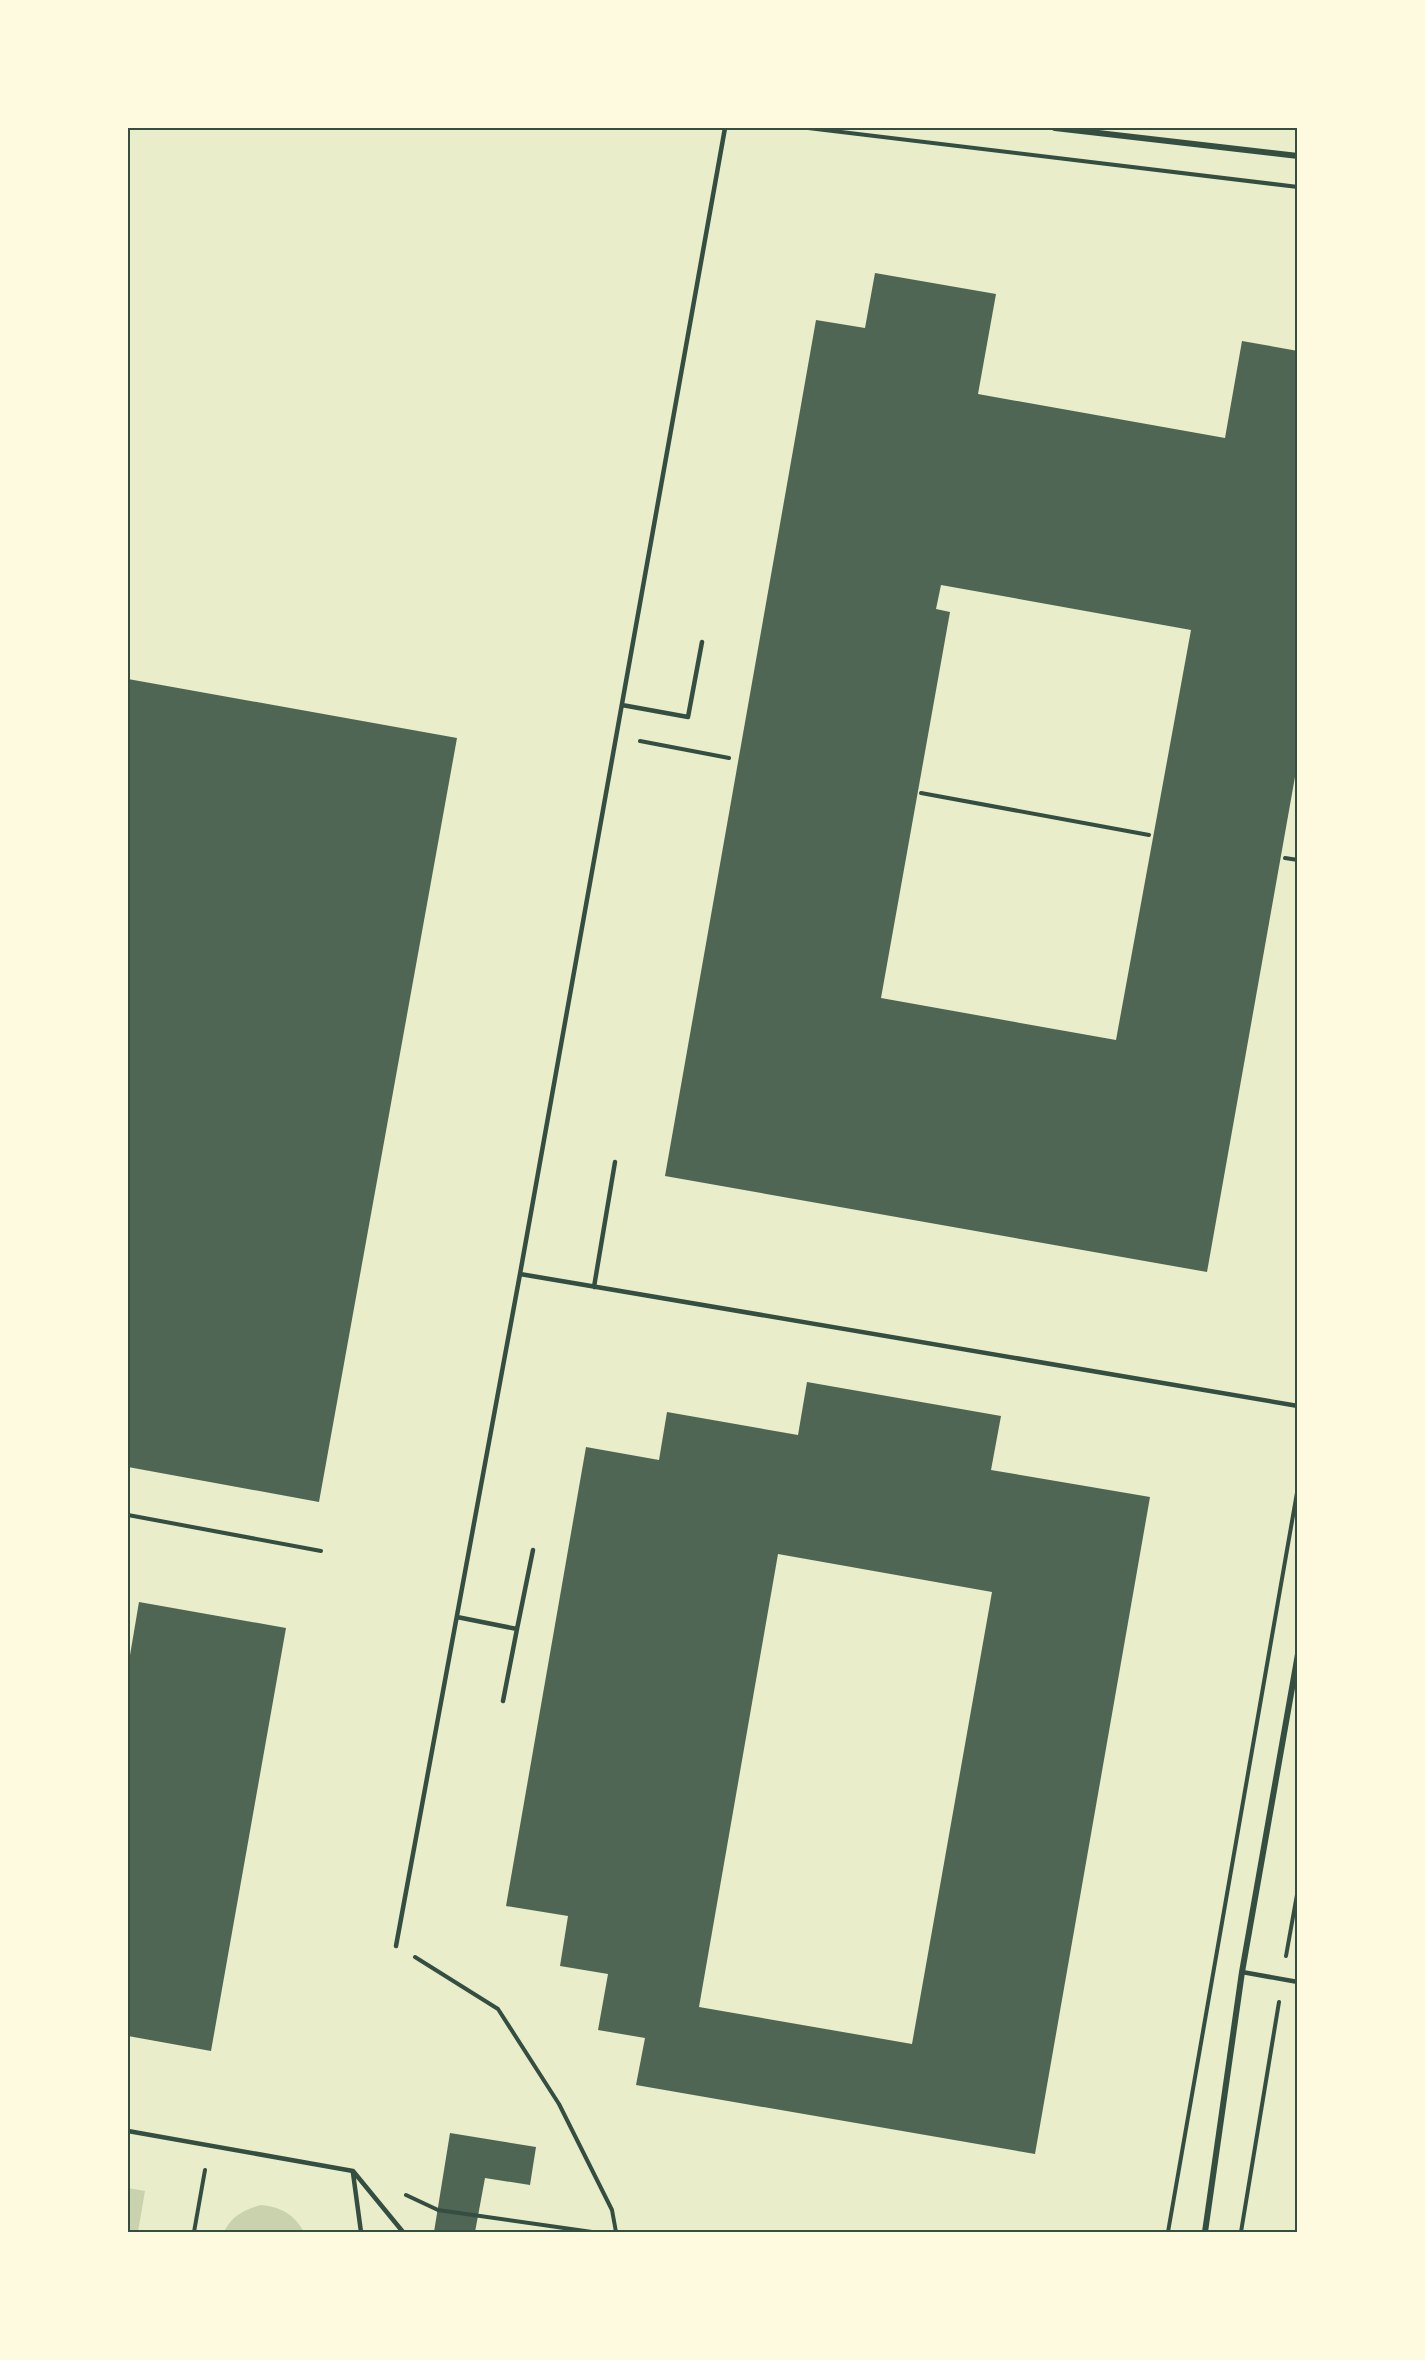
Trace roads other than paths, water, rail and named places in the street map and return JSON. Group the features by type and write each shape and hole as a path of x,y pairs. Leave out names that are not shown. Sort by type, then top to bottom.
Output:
{"street":[{"path":"1055,128 1298,156"},
{"path":"1205,2232 1242,1972 1298,1654"}],"lane":[{"path":"396,1946 520,1274 725,128"},
{"path":"622,705 688,717 702,642"},
{"path":"594,1287 615,1162"},
{"path":"520,1274 1298,1407"},
{"path":"503,1701 534,1550"},
{"path":"457,1617 517,1629"},
{"path":"1242,1972 1298,1982"},
{"path":"128,2131 353,2171 403,2232"},
{"path":"353,2171 361,2232"}]}
